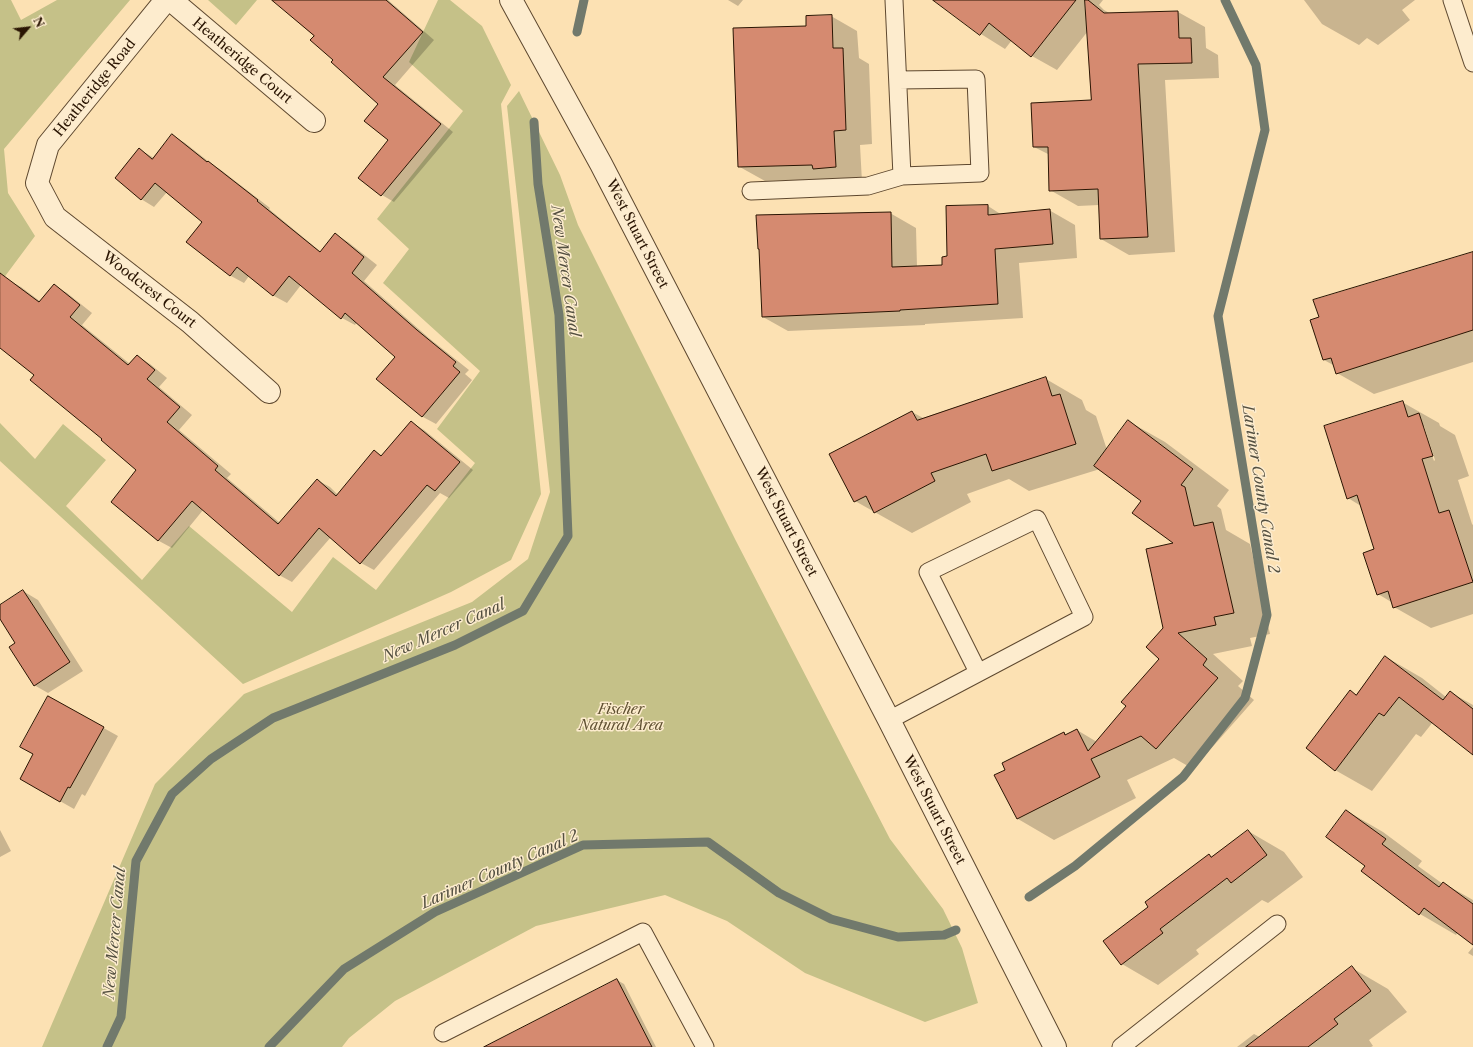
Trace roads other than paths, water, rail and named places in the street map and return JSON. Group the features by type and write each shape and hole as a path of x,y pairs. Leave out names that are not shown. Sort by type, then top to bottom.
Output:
{"street":[{"name":"Heatheridge Road","path":"37,183 48,145 166,0"},
{"name":"Heatheridge Court","path":"171,0 314,121"},
{"name":"West Stuart Street","path":"511,0 605,171 889,720 1054,1047"},
{"name":"Woodcrest Court","path":"37,183 55,217 190,322 269,392"}],"lane":[{"path":"894,0 902,176"},
{"path":"1452,0 1473,63"},
{"path":"751,191 868,186 902,176 980,172 976,79 898,80"},
{"path":"889,720 1084,617 1037,519 928,572 978,672"},
{"path":"1121,1047 1277,924"},
{"path":"443,1033 643,932 705,1047"}],"waterway":[{"name":"New Mercer Canal","path":"577,32 584,0"},
{"name":"Larimer County Canal 2","path":"1029,897 1075,866 1183,777 1245,698 1267,615 1218,316 1265,130 1256,65 1225,0"},
{"name":"New Mercer Canal","path":"107,1047 121,1017 136,861 172,794 211,759 273,718 455,645 523,611 568,536 559,315 538,184 534,122"},
{"name":"Larimer County Canal 2","path":"269,1047 344,969 435,912 583,845 708,842 779,893 831,919 898,937 944,935 956,930"}],"park label":[{"name":"Fischer Natural Area","path":"621,718"}]}
